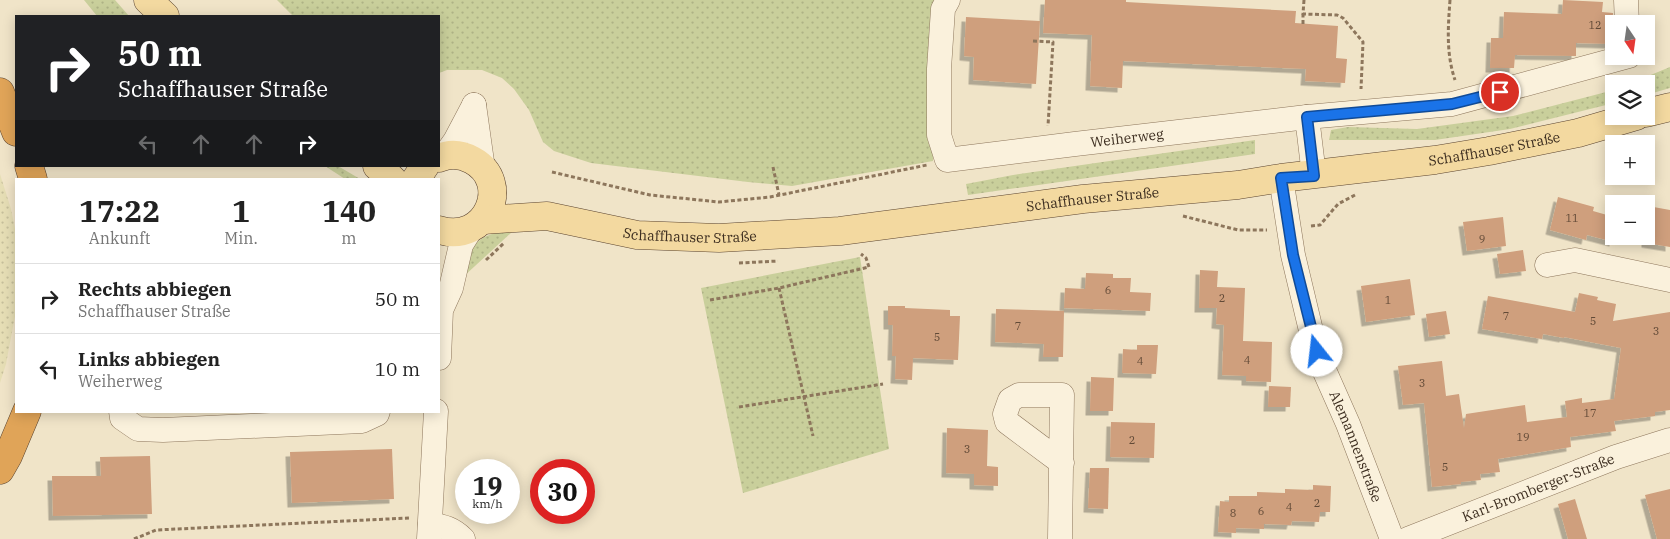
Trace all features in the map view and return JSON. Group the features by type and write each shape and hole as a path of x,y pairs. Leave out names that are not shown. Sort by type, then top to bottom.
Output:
{"highway":[{"path":"0,92 9,121"},
{"path":"0,470 26,413"}],"main road":[{"path":"148,0 163,15"},
{"path":"1655,111 1670,107"},
{"name":"Schaffhauser Straße","path":"440,230 447,233 460,233 477,224 547,216 637,235 719,238 840,232 1083,199 1238,185 1281,178 1314,176 1435,160 1578,133 1605,125"},
{"name":"Schaffhauser Straße","path":"440,159 456,155 476,162 487,176 547,216"},
{"path":"378,167 391,178"},
{"path":"417,178 429,167"},
{"path":"477,224 490,206 492,199 487,176"}],"street":[{"path":"947,160 939,135 939,69 943,9 948,0"},
{"path":"1626,0 1627,15"},
{"name":"Weiherweg","path":"947,160 1307,117 1452,104 1605,63"},
{"path":"440,156 455,141 474,105 487,176"},
{"path":"1307,117 1314,176"},
{"name":"Alemannenstraße","path":"1281,178 1293,255 1313,339 1392,539"},
{"path":"440,306 451,288 461,245 477,224"},
{"path":"1547,265 1575,260 1670,280"},
{"path":"121,413 122,418 138,429 162,430 362,421 377,413"},
{"path":"436,413 430,527 444,526 464,539"},
{"name":"Karl-Bromberger-Straße","path":"1408,539 1616,457 1670,440"},
{"path":"1060,539 1062,463"}],"path":[{"path":"1303,24 1304,0"},
{"path":"1450,0 1448,46 1450,63 1462,102"},
{"path":"1303,14 1337,15 1343,18 1363,42 1360,112"},
{"path":"1033,41 1053,42 1046,148"},
{"path":"552,172 650,195 719,202 779,195 947,160"},
{"path":"773,167 779,195"},
{"path":"710,300 779,288 869,267"},
{"path":"779,288 813,436"},
{"path":"739,407 883,384"},
{"path":"134,539 156,530 430,527"}],"shaded area":[{"path":"0,174 15,229 15,316 6,364 0,383"}],"green space":[{"path":"84,0 115,0 128,15 96,15"},
{"path":"277,0 941,0 933,161 792,186 591,163 554,151 543,142 529,110 514,89 502,78 482,70 447,70 440,73 440,15 292,15"},
{"path":"1670,67 1670,88 1655,92 1655,75 1651,75"},
{"path":"1605,92 1605,105 1510,129 1435,140 1329,140 1331,130 1348,127 1417,129 1513,116"},
{"path":"1255,140 1255,154 968,195 966,184 1013,175"},
{"path":"327,167 340,167 358,178 343,178"},
{"path":"498,232 512,232 463,277 472,248 482,238"},
{"path":"860,257 889,449 743,493 701,288"}],"building":[{"path":"1045,0 1126,0 1126,2 1296,11 1295,23 1338,26 1336,58 1347,59 1345,83 1305,81 1306,69 1123,61 1122,88 1090,86 1092,35 1043,33"},
{"path":"1563,0 1603,2 1602,12 1613,13 1613,15 1605,15 1605,44 1576,43 1576,56 1515,55 1514,68 1490,68 1491,38 1503,38 1504,12 1562,14"},
{"path":"966,17 1040,21 1036,84 973,80 974,57 964,56"},
{"path":"1558,197 1594,207 1593,211 1605,214 1605,240 1587,235 1586,240 1550,230"},
{"path":"1655,207 1670,210 1670,247 1655,244"},
{"path":"1503,217 1506,246 1467,251 1463,222"},
{"path":"1523,250 1526,271 1500,274 1497,254"},
{"path":"1200,270 1218,271 1217,287 1245,288 1243,341 1272,342 1271,382 1246,381 1246,376 1222,375 1224,325 1216,324 1217,308 1199,308"},
{"path":"1086,273 1113,274 1113,278 1131,278 1130,292 1151,293 1150,311 1064,308 1065,288 1085,289"},
{"path":"1410,279 1415,315 1366,322 1361,286"},
{"path":"1579,293 1598,297 1597,300 1616,304 1613,321 1670,312 1670,410 1655,412 1655,416 1614,421 1616,431 1570,437 1571,447 1498,459 1500,472 1480,474 1481,480 1432,487 1424,403 1403,405 1398,366 1442,361 1446,396 1459,394 1464,428 1466,414 1525,405 1527,422 1567,417 1565,401 1582,398 1582,403 1614,399 1621,348 1543,334 1542,339 1482,329 1488,296 1575,312"},
{"path":"888,306 950,310 950,316 960,316 958,360 913,358 912,380 895,379 896,356 892,356 893,325 888,325"},
{"path":"996,309 1064,311 1063,357 1043,357 1044,344 995,342"},
{"path":"1446,311 1450,334 1429,337 1426,314"},
{"path":"1137,345 1158,345 1156,374 1122,373 1123,349 1137,350"},
{"path":"1091,377 1114,378 1113,411 1090,411"},
{"path":"1269,386 1291,387 1290,407 1268,407"},
{"path":"1111,422 1155,423 1154,458 1110,457"},
{"path":"947,428 988,430 987,466 998,467 998,486 974,485 974,474 946,473"},
{"path":"392,449 394,499 292,503 290,452"},
{"path":"150,456 152,514 53,516 52,476 101,476 100,457"},
{"path":"1090,468 1109,468 1108,509 1088,508"},
{"path":"1313,485 1331,486 1330,512 1320,512 1319,522 1292,521 1291,525 1264,524 1264,529 1236,528 1236,533 1218,532 1220,501 1229,502 1229,496 1257,496 1257,492 1285,493 1285,489 1313,490"},
{"path":"1670,489 1670,539 1657,539 1645,495"},
{"path":"1575,499 1587,539 1568,539 1558,504"}],"route":[{"path":"1317,351 1293,255 1281,178 1314,176 1307,117 1452,104 1500,92"}]}
